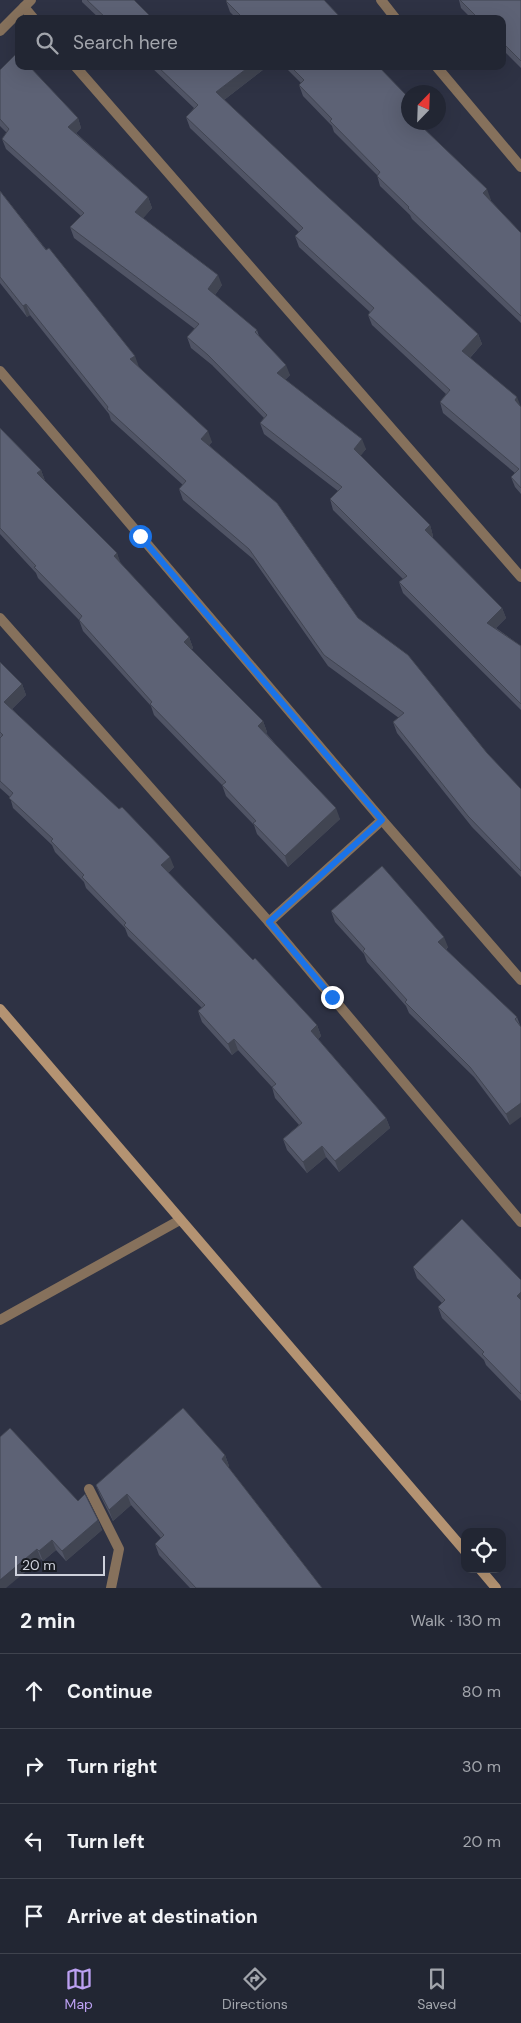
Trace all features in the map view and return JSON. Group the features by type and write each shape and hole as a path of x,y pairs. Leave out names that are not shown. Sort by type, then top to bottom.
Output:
{"street":[{"path":"381,0 393,15"},
{"path":"17,15 28,4"},
{"path":"0,31 15,17"},
{"path":"78,70 521,576"},
{"path":"439,70 521,167"},
{"path":"0,371 382,820 521,980"},
{"path":"0,618 269,922 521,1222"},
{"path":"269,922 382,820"},
{"path":"0,1009 461,1546"},
{"path":"0,1320 180,1220"},
{"path":"89,1489 119,1549 111,1588"},
{"path":"483,1573 496,1588"}],"building":[{"path":"87,0 134,0 149,15 103,15"},
{"path":"324,0 338,15 240,15 226,1"},
{"path":"460,0 521,0 521,61 506,46 506,15 475,15"},
{"path":"15,55 15,70 33,70 78,118 68,127 148,197 135,212 218,275 208,289 257,330 255,332 286,365 277,373 362,439 354,449 430,525 425,530 502,608 487,623 521,646 521,704 399,582 407,576 330,499 342,487 260,423 267,415 208,355 187,337 199,324 70,227 84,213 2,139 9,129 0,119 0,70"},
{"path":"161,70 245,70 216,92 478,334 462,351 517,397 515,400 521,407 521,488 511,477 519,469 440,402 450,390 368,315 374,308 295,236 303,228 186,117 198,105"},
{"path":"294,70 382,70 401,90 401,130 425,130 487,189 483,193 521,233 521,316 377,176 380,172 330,121 332,119 299,85 304,80"},
{"path":"0,191 46,250 49,248 135,356 130,359 208,431 201,439 277,503 358,618 408,655 487,753 521,789 521,871 468,816 393,722 404,713 324,655 249,549 179,489 186,481 107,409 108,407 26,304 23,306 0,277"},
{"path":"0,428 41,470 37,473 117,553 114,556 189,637 184,642 263,721 258,726 336,808 285,856 253,823 256,821 222,785 226,782 150,704 152,702 79,620 82,616 34,567 36,566 0,528"},
{"path":"0,662 22,684 4,702 119,809 122,807 170,857 161,865 253,960 255,958 317,1025 311,1031 386,1118 335,1161 322,1146 303,1162 283,1139 302,1123 272,1087 276,1084 234,1039 228,1044 198,1011 205,1005 124,925 126,923 51,841 53,839 9,798 13,793 0,781 0,738 3,735 0,732"},
{"path":"382,866 444,937 438,942 517,1017 515,1019 521,1027 521,1103 506,1114 470,1067 405,1002 407,1000 363,951 365,949 331,911"},
{"path":"462,1219 521,1280 521,1292 517,1296 521,1300 521,1394 482,1354 484,1352 438,1307 445,1300 413,1267"},
{"path":"183,1408 225,1455 222,1459 322,1588 196,1588 155,1544 164,1535 127,1494 109,1510 96,1485"},
{"path":"10,1428 78,1501 85,1494 98,1520 62,1551 52,1540 39,1551 37,1549 0,1580 0,1437"}],"route":[{"path":"140,536 382,820 269,922 332,997"}]}
